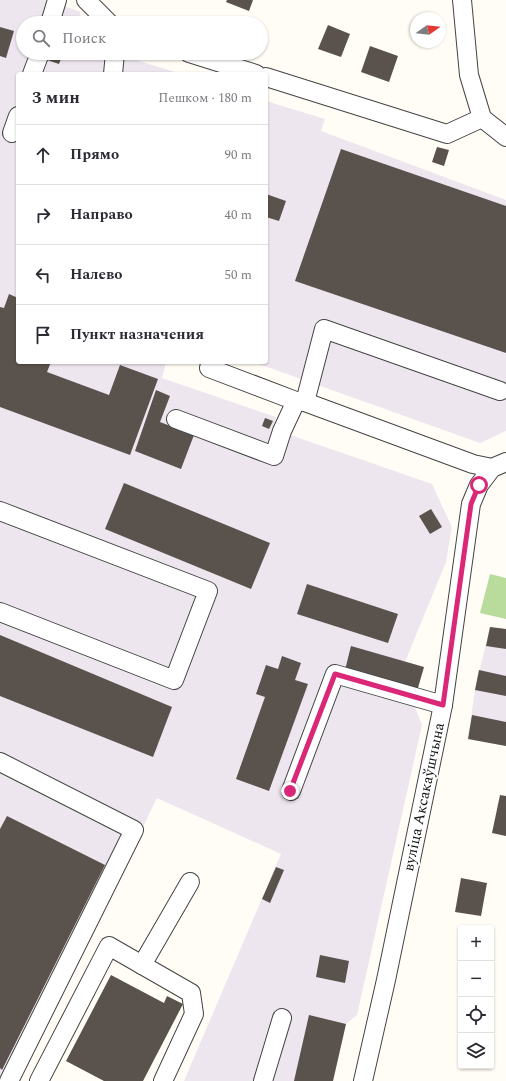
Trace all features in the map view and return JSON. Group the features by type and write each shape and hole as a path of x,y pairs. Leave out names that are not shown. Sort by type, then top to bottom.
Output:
{"street":[{"path":"52,16 57,0"},
{"path":"86,0 102,16"},
{"path":"103,0 110,16"},
{"path":"462,0 469,75 482,118 506,137"},
{"path":"33,72 37,60"},
{"path":"113,72 114,60"},
{"path":"212,60 250,72"},
{"path":"268,78 447,134 482,118"},
{"path":"12,133 16,122"},
{"path":"176,419 274,456 282,431 300,402 324,329 500,391"},
{"path":"211,364 210,368 473,464 499,465"},
{"name":"вуліца Аксакаўшчына","path":"363,1081 386,980 443,705 471,504 479,485 499,465"},
{"path":"0,511 208,591 174,680 0,612"},
{"path":"290,791 335,674 443,705"},
{"path":"0,762 134,830 9,1081"},
{"path":"142,965 190,882"},
{"path":"45,1079 109,946 191,993 194,1014 163,1081"},
{"path":"263,1081 282,1018"}],"shaded area":[{"path":"0,0 47,0 81,12 80,16 16,16 16,60 136,60 175,72 16,72 16,364 166,364 162,378 276,417 273,429 432,484 452,527 446,562 405,662 424,667 414,705 422,725 357,1015 346,1024 333,1081 184,1081 281,854 157,798 19,1081 0,1081"},
{"path":"268,102 325,119 321,131 506,200 506,431 480,443 259,364 268,364"},
{"path":"490,627 506,629 506,746 468,739 475,690"}],"green space":[{"path":"490,574 506,578 506,619 480,613"}],"building":[{"path":"227,0 253,0 249,11 226,2"},
{"path":"328,25 350,34 341,57 318,49"},
{"path":"0,27 14,31 6,58 0,56"},
{"path":"370,46 398,56 389,82 361,72"},
{"path":"47,60 60,60 59,64"},
{"path":"437,147 449,150 444,166 432,162"},
{"path":"341,149 506,206 506,353 295,281"},
{"path":"268,195 286,201 279,221 268,218"},
{"path":"9,294 16,297 16,364 50,364 47,372 109,395 120,365 158,379 130,455 0,407 0,307 4,308"},
{"path":"156,390 170,396 160,422 194,435 181,469 135,451"},
{"path":"265,418 273,421 269,429 262,426"},
{"path":"124,483 270,543 251,589 105,529"},
{"path":"431,509 442,527 430,534 419,516"},
{"path":"307,584 398,614 388,643 297,614"},
{"path":"490,627 506,629 506,649 486,646"},
{"path":"0,635 172,707 153,757 0,696"},
{"path":"351,646 424,667 417,691 345,670"},
{"path":"282,656 301,663 295,680 308,684 269,791 236,779 265,697 256,694 266,665 278,669"},
{"path":"479,670 506,676 506,696 475,690"},
{"path":"472,715 506,722 506,746 468,739"},
{"path":"500,795 506,796 506,836 492,833"},
{"path":"7,816 105,865 2,1070 0,1068 0,829"},
{"path":"276,867 284,870 270,903 262,899"},
{"path":"461,878 487,883 481,916 455,912"},
{"path":"320,955 349,961 345,983 316,977"},
{"path":"111,975 164,1003 167,996 183,1004 143,1081 104,1081 66,1061"},
{"path":"309,1015 346,1024 333,1081 294,1081"}],"route":[{"path":"290,791 335,674 443,705 471,504 479,485"}]}
